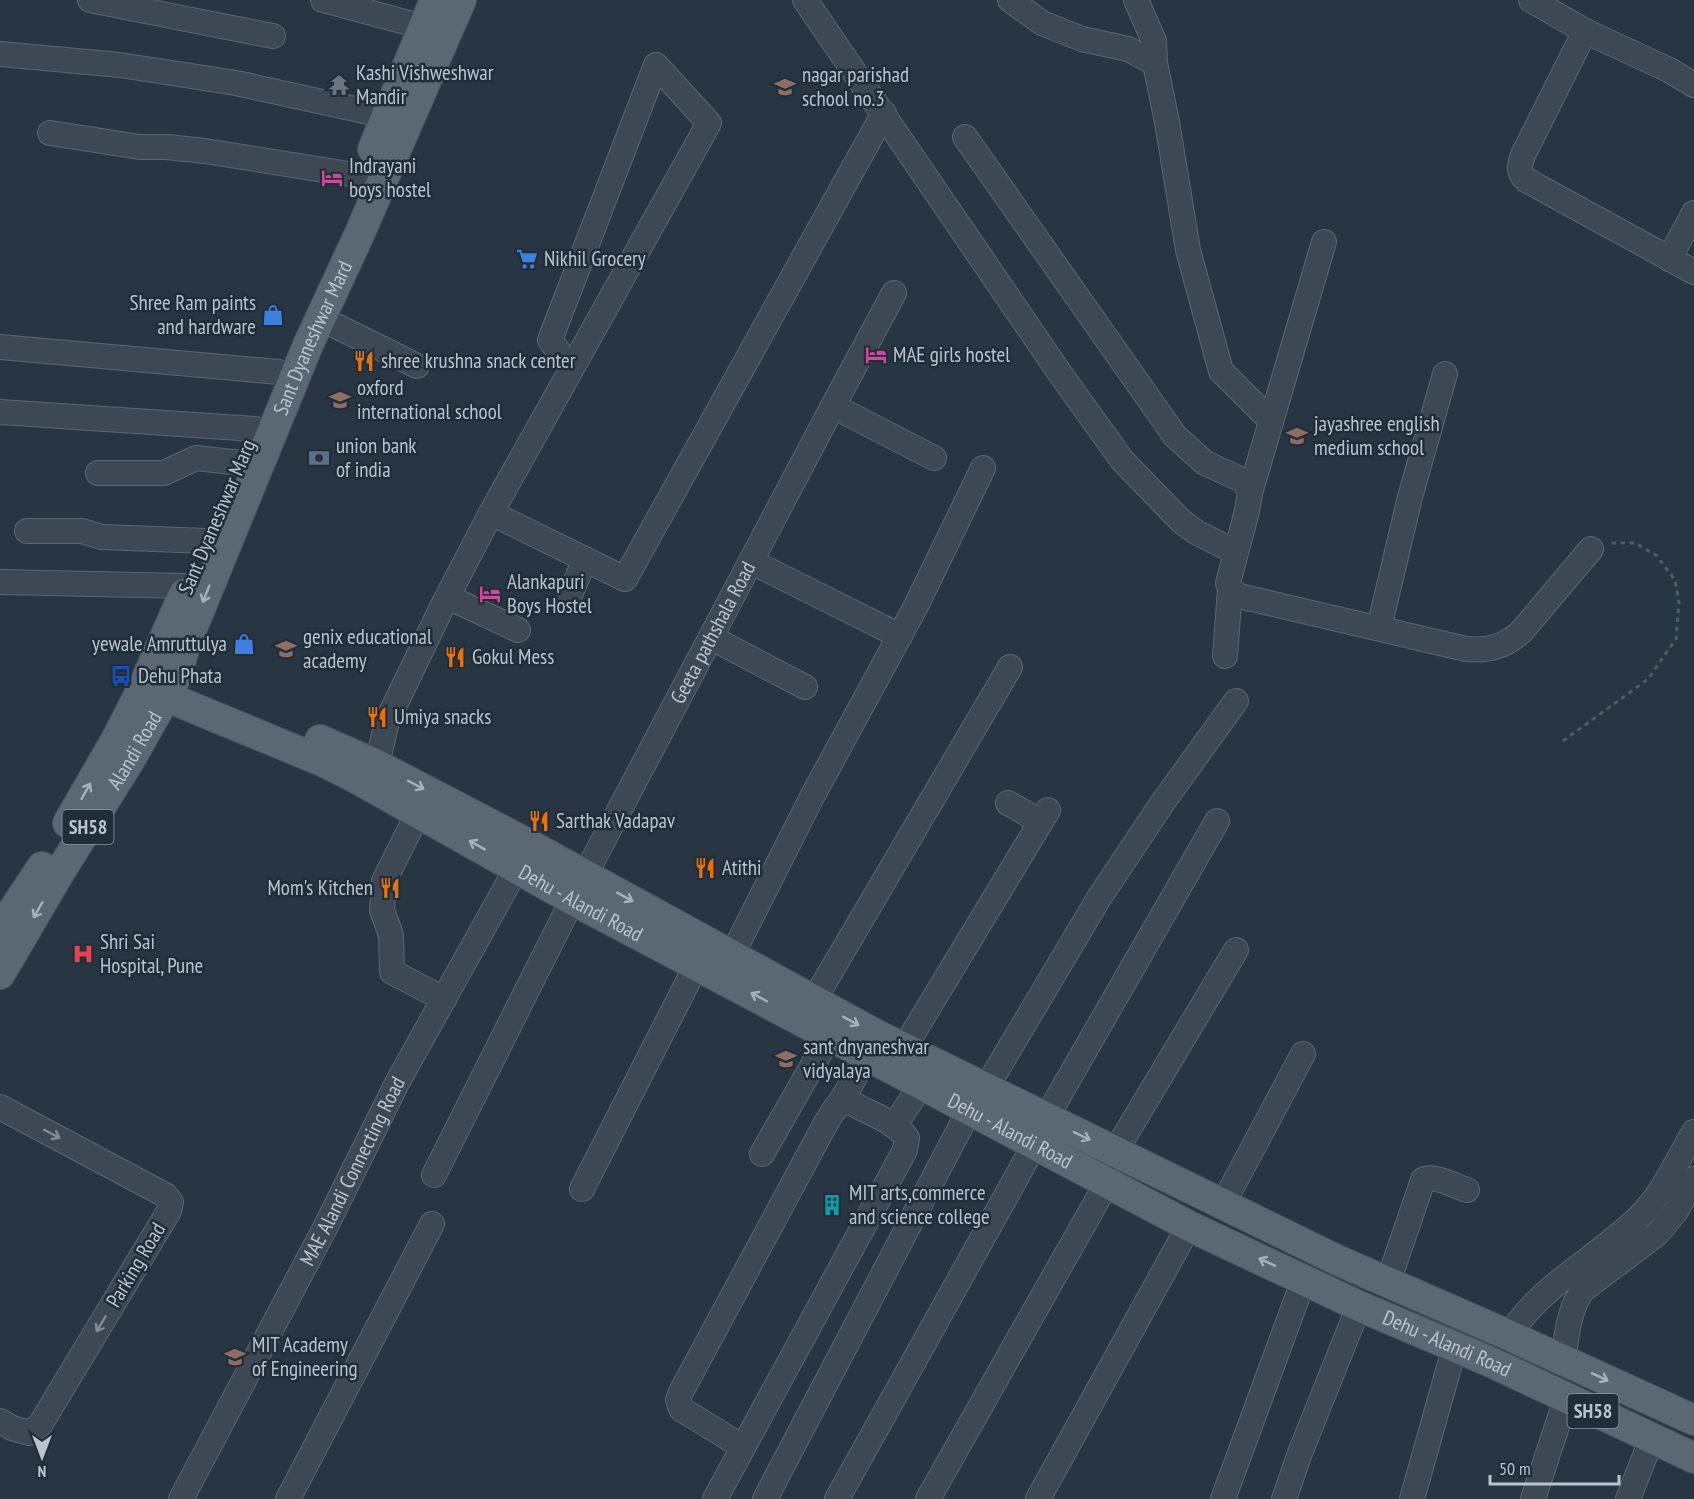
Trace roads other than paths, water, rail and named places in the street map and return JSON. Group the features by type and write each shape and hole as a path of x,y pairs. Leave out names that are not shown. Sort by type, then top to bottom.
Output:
{"main road":[{"path":"434,22 461,0"},
{"name":"Sant Dyaneshwar Marg","path":"159,683 188,586 216,545 239,483 350,231 434,22"},
{"name":"Sant Dyaneshwar Mard","path":"287,374 320,318 350,231"},
{"path":"159,683 186,643 216,545"},
{"name":"Dehu - Alandi Road","path":"159,683 220,700 377,765 524,856 579,887 697,964 904,1048 978,1099 1041,1131 1115,1152 1337,1260 1694,1420"},
{"name":"Dehu - Alandi Road","path":"159,683 324,762 418,813 524,856"},
{"name":"SH58","path":"0,930 52,852 117,738 159,683"},
{"name":"Alandi Road","path":"0,974 128,763 159,683"},
{"name":"Dehu - Alandi Road","path":"579,887 732,955 807,1009 830,1035 922,1084 978,1099"},
{"name":"Dehu - Alandi Road","path":"1041,1131 1107,1183 1189,1226 1359,1306 1493,1363 1694,1458"}],"street":[{"path":"90,0 273,36"},
{"path":"323,0 434,22"},
{"path":"805,0 1122,460 1181,521 1196,532 1235,552"},
{"path":"1010,0 1042,23 1082,39 1128,49 1155,63"},
{"path":"1136,0 1154,41 1155,63 1188,250 1221,371 1271,421"},
{"path":"1531,0 1585,31 1669,70 1694,85"},
{"path":"1585,31 1523,156 1520,166 1521,174 1526,180 1694,272"},
{"path":"0,54 120,64 236,83 396,120"},
{"path":"377,765 387,721 491,513 573,366 708,123 656,65 550,340 573,366"},
{"path":"491,513 625,579 884,113"},
{"path":"50,133 140,147 205,151 371,180"},
{"path":"964,136 1175,436 1205,463 1242,480 1250,493"},
{"path":"1669,258 1694,213"},
{"path":"1225,656 1230,589 1228,583 1235,552 1250,493 1324,242"},
{"name":"Geeta pathshala Road","path":"434,1175 579,887 894,293"},
{"path":"320,318 417,366"},
{"path":"0,348 287,374"},
{"path":"1379,628 1410,497 1445,374"},
{"path":"834,406 934,458"},
{"path":"0,412 263,432"},
{"path":"98,473 164,473 196,458 239,483"},
{"path":"732,955 813,795 900,636 983,468"},
{"path":"27,531 82,531 102,537 216,545"},
{"path":"1230,589 1239,596 1481,650 1510,642 1521,632 1591,549"},
{"path":"568,600 585,559"},
{"path":"752,562 900,636"},
{"path":"0,582 188,586"},
{"path":"448,597 518,630"},
{"path":"711,638 805,687"},
{"path":"807,1009 1010,668"},
{"path":"765,1499 978,1099 1099,898 1162,802 1236,701"},
{"path":"904,1048 1045,816 1008,803"},
{"path":"418,813 384,881 382,910 391,935 392,972 444,999"},
{"path":"837,1499 1041,1131 1217,821"},
{"name":"MAE Alandi Connecting Road","path":"181,1499 325,1228 397,1083 524,856"},
{"path":"1115,1152 1236,950"},
{"path":"582,1190 697,964"},
{"path":"762,1154 830,1035"},
{"path":"1223,1204 1303,1054"},
{"path":"743,1447 681,1409 678,1400 827,1121 868,1055"},
{"path":"894,1126 922,1084"},
{"path":"715,1499 905,1150 907,1138 894,1126 851,1103 844,1102 838,1106"},
{"name":"Parking Road","path":"0,1107 165,1195 171,1202 169,1211 40,1425 29,1433 0,1421"},
{"path":"1493,1363 1508,1335 1527,1311 1556,1284 1640,1216 1655,1198 1694,1132"},
{"path":"1388,1282 1423,1180 1434,1179 1467,1190"},
{"path":"1563,1360 1571,1314 1577,1297 1657,1234 1676,1211 1694,1179"},
{"path":"928,1499 1107,1183"},
{"path":"288,1499 432,1224"},
{"path":"1038,1499 1189,1226"},
{"path":"1223,1499 1305,1279"},
{"path":"1284,1499 1359,1306"},
{"path":"1412,1499 1455,1346"},
{"path":"1533,1499 1566,1399"},
{"path":"1628,1499 1652,1438"}],"place":[{"name":"Kashi Vishweshwar Mandir","path":"339,85"},
{"name":"nagar parishad school no.3","path":"785,87"},
{"name":"Indrayani boys hostel","path":"332,178"},
{"name":"Nikhil Grocery","path":"527,259"},
{"name":"Shree Ram paints and hardware","path":"273,315"},
{"name":"MAE girls hostel","path":"876,355"},
{"name":"shree krushna snack center","path":"364,361"},
{"name":"oxford international school","path":"340,400"},
{"name":"jayashree english medium school","path":"1297,436"},
{"name":"union bank of india","path":"319,458"},
{"name":"Alankapuri Boys Hostel","path":"490,594"},
{"name":"yewale Amruttulya","path":"244,644"},
{"name":"genix educational academy","path":"286,649"},
{"name":"Gokul Mess","path":"455,657"},
{"name":"Dehu Phata","path":"121,676"},
{"name":"Umiya snacks","path":"377,717"},
{"name":"Sarthak Vadapav","path":"539,821"},
{"name":"Atithi","path":"705,868"},
{"name":"Mom's Kitchen","path":"390,888"},
{"name":"Shri Sai Hospital, Pune","path":"83,954"},
{"name":"sant dnyaneshvar vidyalaya","path":"786,1059"},
{"name":"MIT arts,commerce and science college","path":"832,1205"},
{"name":"MIT Academy of Engineering","path":"235,1357"}]}
